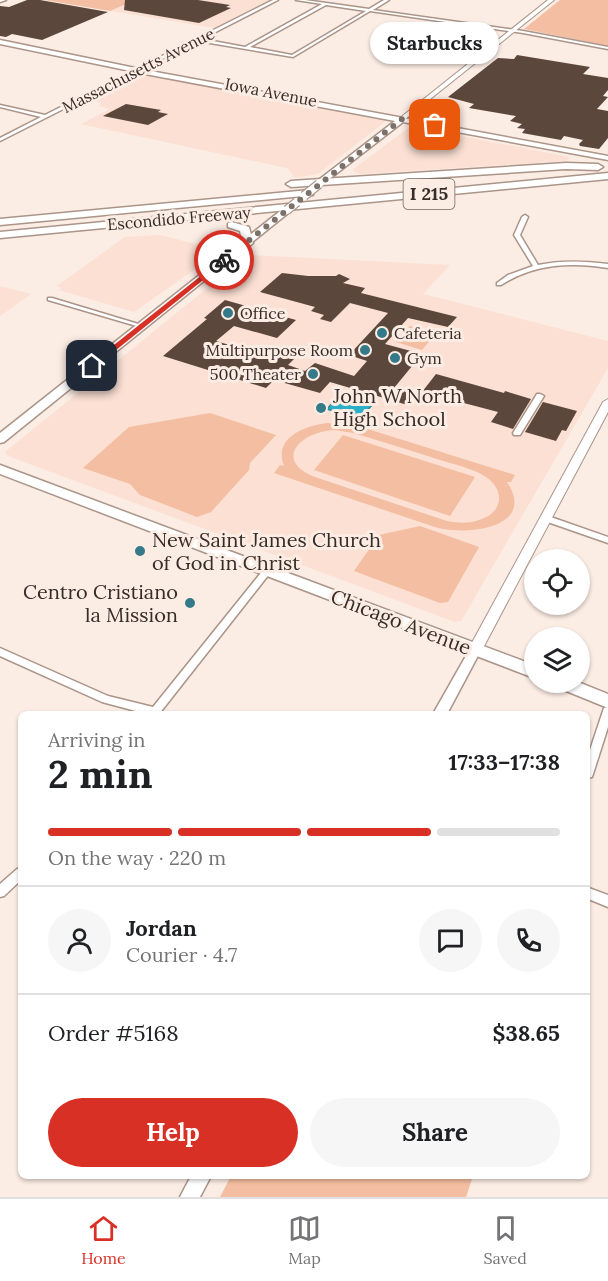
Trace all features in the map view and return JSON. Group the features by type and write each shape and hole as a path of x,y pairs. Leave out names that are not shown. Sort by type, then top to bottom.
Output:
{"highway":[{"path":"344,165 347,175 359,178"},
{"path":"0,221 359,178 566,166 605,167"},
{"path":"0,241 232,225 297,218 605,167"},
{"name":"Escondido Freeway","path":"0,221 605,167"},
{"name":"Escondido Freeway","path":"0,235 605,167"},
{"path":"232,225 245,229 247,243"}],"main road":[{"path":"0,439 551,0"},
{"name":"Iowa Avenue","path":"0,42 402,119 605,167"},
{"path":"475,650 608,402"},
{"name":"Chicago Avenue","path":"0,469 524,668"},
{"path":"588,693 608,701"}],"street":[{"name":"Massachusetts Avenue","path":"0,140 276,0"},
{"path":"298,0 513,31 608,48"},
{"path":"246,48 333,0"},
{"path":"198,39 293,56 387,0"},
{"path":"0,106 46,117"},
{"path":"525,218 517,234 536,266"},
{"path":"499,284 510,276 536,266 572,264 608,266"},
{"path":"50,299 142,326"},
{"path":"517,433 540,396"},
{"path":"545,518 608,540"},
{"path":"156,711 267,571"},
{"path":"442,711 475,650"},
{"path":"0,652 106,699 151,711"},
{"path":"590,768 608,711"},
{"path":"0,892 18,877"},
{"path":"590,894 608,902"},
{"path":"190,1197 199,1179"}],"shaded area":[{"path":"45,0 270,0 214,28"},
{"path":"45,0 127,0 133,1 110,11"},
{"path":"560,0 608,0 608,46 524,29"},
{"path":"142,74 386,121 318,174 295,178 287,168 81,124 110,109 99,106 102,103 87,100"},
{"path":"415,127 570,157 567,161 360,174 352,170 407,129"},
{"path":"160,235 212,248 212,257 134,312 59,290 62,288 57,286 125,237"},
{"name":"John W North High School","path":"248,255 450,265 423,294 608,341 608,368 461,621 455,622 8,456 5,452"},
{"path":"0,286 31,294 0,316"},
{"path":"410,326 436,333 422,350 396,342"},
{"path":"210,413 276,435 250,463 249,470 211,512 197,517 140,495 130,484 83,468 129,427"},
{"path":"327,423 358,426 515,475 511,482 507,482 514,498 513,510 494,526 448,530 274,473 280,465 284,466 283,448 293,435 309,427","holes":["335,430 353,433 481,474 495,485 499,498 498,505 488,516 475,521 463,523 447,521 315,477 295,463 293,455 296,448 311,435"]},
{"path":"343,435 475,477 450,516 314,470"},
{"path":"420,526 479,547 448,602 440,603 354,571 379,535"},
{"path":"229,1179 472,1179 466,1197 220,1197"}],"water":[{"path":"340,394 373,404 360,419 327,409"}],"building":[{"path":"27,0 40,0 108,12 42,40 12,34 6,37 0,36 0,6 9,7"},
{"path":"125,0 198,0 230,5 226,7 231,8 199,23 124,10"},
{"path":"517,55 590,67 583,74 608,78 608,90 603,96 608,97 597,109 608,111 608,138 599,149 580,146 583,140 564,136 561,140 522,133 525,129 517,128 522,124 510,121 516,116 469,108 474,104 448,97 498,58 514,59"},
{"path":"126,104 161,110 158,112 168,114 148,125 103,116"},
{"path":"282,273 308,276 336,276 339,274 350,279 343,283 365,288 361,293 457,317 448,327 408,318 385,344 422,354 394,388 420,396 411,406 330,382 320,393 274,380 266,388 163,356 207,319 204,318 225,300 296,320 277,338 234,326 216,341 263,355 273,345 300,353 288,365 305,371 315,363 354,376 367,361 349,355 388,313 350,303 331,322 320,319 324,315 311,311 315,307 260,292"},
{"path":"436,374 531,399 513,429 491,422 498,412 422,392"},
{"path":"543,402 577,411 566,431 562,430 556,441 525,432"}],"way so far":[{"path":"224,260 402,119 435,125"}],"place":[{"name":"Starbucks","path":"435,125"},
{"name":"Office","path":"228,313"},
{"name":"Cafeteria","path":"382,333"},
{"name":"Multipurpose Room","path":"365,350"},
{"name":"Gym","path":"395,358"},
{"name":"500 Theater","path":"313,374"},
{"name":"John W North High School","path":"321,408"},
{"name":"New Saint James Church of God in Christ","path":"140,551"},
{"name":"Centro Cristiano la Mission","path":"190,603"}],"route":[{"path":"92,366 224,260"}]}
